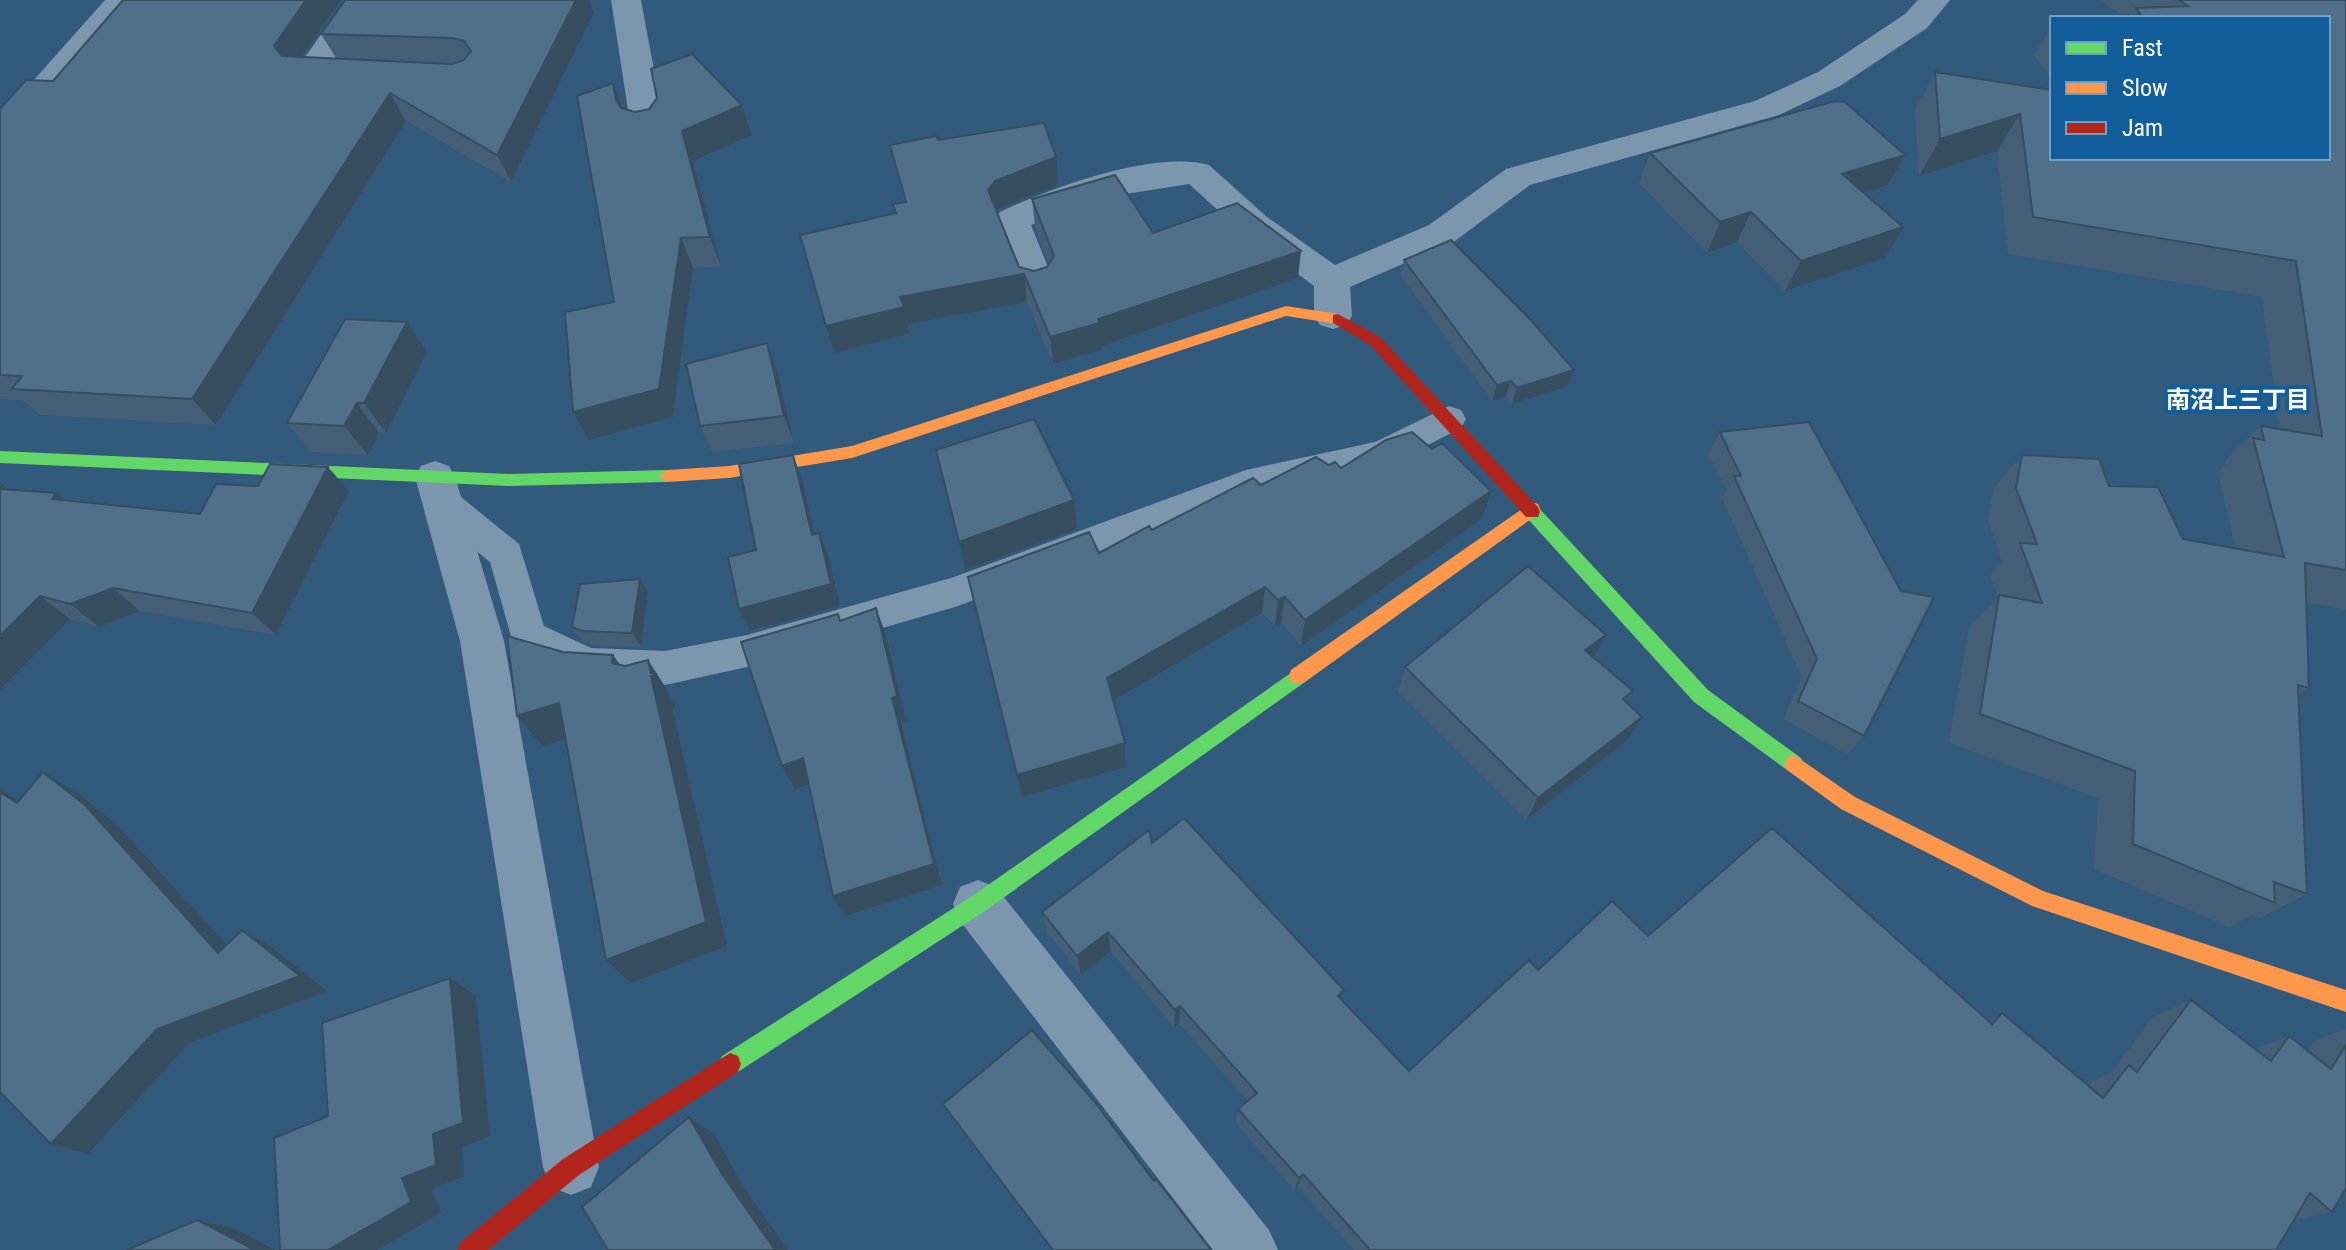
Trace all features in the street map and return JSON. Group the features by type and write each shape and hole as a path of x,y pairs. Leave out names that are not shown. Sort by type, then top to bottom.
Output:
{"street":[{"path":"0,139 14,105 121,0"},
{"path":"360,0 310,73 388,75"},
{"path":"626,0 648,129"},
{"path":"1332,281 1442,233 1518,177 1767,108 1817,85 1916,21 1935,0"},
{"path":"1036,282 1012,220 1045,203 1162,173 1197,173 1255,225 1332,281"},
{"path":"1332,281 1333,316"},
{"path":"0,457 439,490 509,480 608,479 729,472 852,452 1286,311 1333,316 1375,341 1701,696 1848,803 2039,899 2346,1001"},
{"path":"439,490 482,641 571,1167"},
{"path":"469,1250 571,1167 978,904 1532,509"},
{"path":"978,904 1249,1250"}],"lane":[{"path":"439,490 506,554 528,636 587,664 665,668 747,651 955,592 1246,484 1383,453 1449,419"}],"building":[{"path":"123,0 306,0 274,46 282,56 452,64 464,60 471,51 464,41 452,38 321,34 345,0 576,0 497,155 390,93 192,399 12,389 22,376 0,375 0,109 26,80 53,81"},
{"path":"2179,0 2346,0 2346,570 2305,563 2309,688 2298,685 2307,894 2274,882 2275,903 2133,844 2135,771 1980,714 1999,595 2042,603 2020,543 2037,544 2016,488 2022,455 2099,459 2109,486 2158,487 2183,539 2284,557 2253,438 2264,440 2261,426 2322,436 2296,261 2033,217 2020,114 1940,139 1935,72 2050,90 2050,160 2330,160 2330,16 2113,16 2141,15 2136,8 2188,6"},
{"path":"692,54 742,105 682,131 710,237 681,238 659,389 573,412 565,312 614,302 577,96 613,83 621,108 635,112 649,109 657,98 651,69"},
{"path":"1835,101 1845,102 1905,155 1842,174 1903,227 1801,261 1751,212 1720,222 1650,153"},
{"path":"1044,123 1056,157 995,181 988,190 1019,267 1034,271 1047,267 1054,256 1032,199 1115,175 1153,233 1237,203 1301,251 1098,319 1100,323 1050,337 1024,274 900,297 904,307 826,326 800,235 896,213 893,204 906,202 890,145 936,136 938,140"},
{"path":"1451,240 1531,320 1574,370 1517,388 1511,381 1497,385 1404,260"},
{"path":"345,319 407,322 364,403 357,403 344,426 287,423"},
{"path":"767,343 784,416 700,426 686,364"},
{"path":"1034,419 1074,500 959,542 936,450"},
{"path":"1809,422 1901,591 1934,597 1864,736 1798,701 1817,659 1734,476 1741,476 1720,432"},
{"path":"1412,432 1432,449 1442,443 1491,491 1305,620 1285,597 1278,600 1265,587 1107,678 1125,743 1017,775 968,577 1089,532 1099,553 1149,526 1152,530 1253,478 1261,485 1316,457 1329,465 1335,462 1341,468 1386,440"},
{"path":"793,455 812,535 819,533 831,584 739,609 728,557 756,550 739,464"},
{"path":"270,464 328,467 252,613 113,588 70,604 40,596 0,636 0,489 56,493 52,499 200,514 216,484 258,486"},
{"path":"1528,566 1606,635 1585,650 1633,691 1623,699 1642,717 1538,798 1405,667"},
{"path":"640,579 632,633 582,631 572,627 580,584"},
{"path":"876,608 897,696 892,698 934,864 833,896 803,758 782,766 741,642 838,614 840,621"},
{"path":"507,636 563,652 613,655 612,663 625,666 648,660 651,673 655,674 651,676 706,922 606,960 559,703 517,716"},
{"path":"43,772 85,805 218,953 242,930 300,976 157,1029 51,1144 0,1092 0,792 17,803"},
{"path":"1184,818 1344,990 1338,996 1409,1071 1529,960 1538,970 1612,901 1648,936 1772,828 1992,1024 2002,1013 2103,1098 2129,1065 2137,1072 2191,1000 2271,1061 2289,1036 2331,1069 2346,1045 2346,1188 2332,1212 2310,1193 2276,1250 1370,1250 1303,1174 1299,1178 1238,1109 1257,1093 1180,1006 1175,1010 1108,932 1077,956 1042,912 1149,830 1152,843"},
{"path":"450,978 463,1123 433,1134 436,1165 402,1178 411,1202 328,1250 280,1250 274,1138 328,1116 322,1023"},
{"path":"1032,1030 1094,1101 1211,1250 1053,1250 943,1104"},
{"path":"689,1117 722,1174 775,1250 608,1250 582,1207"},
{"path":"197,1220 255,1250 127,1250"}],"traffic: fast":[{"path":"0,457 509,480 667,476"},
{"path":"1532,512 1701,696 1794,764"},
{"path":"730,1064 978,904 1298,676"}],"traffic: slow":[{"path":"667,476 729,472 852,452 1286,311 1338,319"},
{"path":"1298,676 1532,509"},
{"path":"1794,764 1848,803 2039,899 2346,1001"}],"traffic: jam":[{"path":"1338,319 1375,341 1532,512"},
{"path":"469,1250 571,1167 730,1064"}],"district":[{"name":"南沼上三丁目","path":"2238,400"}]}
